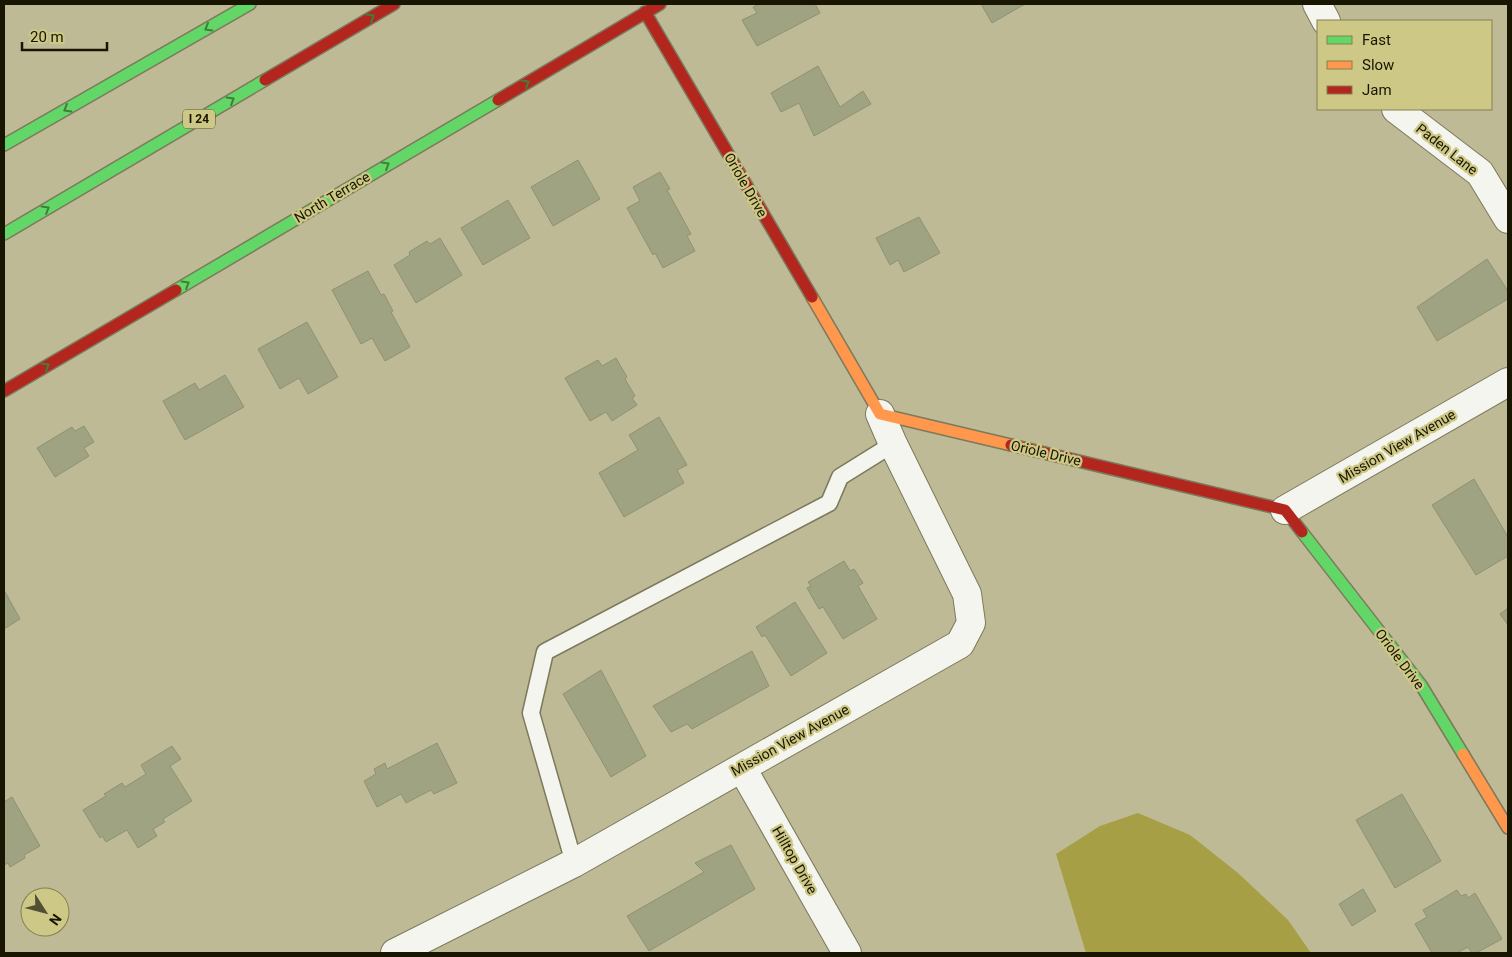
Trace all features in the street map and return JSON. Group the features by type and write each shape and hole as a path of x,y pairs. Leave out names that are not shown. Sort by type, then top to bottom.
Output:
{"main road":[{"path":"4,146 250,4"},
{"name":"I 24","path":"4,234 394,4"},
{"name":"North Terrace","path":"4,391 660,4"},
{"name":"Oriole Drive","path":"645,12 880,414 1285,510 1421,685 1508,828"}],"street":[{"path":"1317,4 1325,20"},
{"name":"Paden Lane","path":"1397,110 1480,173 1508,219"},
{"name":"Mission View Avenue","path":"1285,510 1508,382"},
{"name":"Mission View Avenue","path":"395,953 574,863 960,644 971,623 967,594 880,414"},
{"name":"Hilltop Drive","path":"742,768 848,953"}],"lane":[{"path":"574,863 531,713 544,652 829,504 840,477 894,444"}],"shaded area":[{"path":"1138,813 1190,835 1238,873 1288,920 1311,953 1086,953 1056,854 1100,826"}],"building":[{"path":"759,4 815,4 820,13 757,46 742,20 757,13 753,7"},
{"path":"981,4 1025,4 992,23"},
{"path":"818,66 840,107 863,91 871,104 814,136 799,103 781,112 771,93"},
{"path":"578,160 600,199 553,226 531,187"},
{"path":"660,172 670,189 667,190 691,234 687,236 695,251 663,268 655,253 653,255 627,208 640,201 633,187"},
{"path":"508,200 530,238 483,265 461,228"},
{"path":"919,217 940,253 904,272 898,260 890,265 876,238"},
{"path":"440,238 462,275 416,303 394,265 410,255 409,252 427,241 430,244"},
{"path":"1487,259 1508,291 1508,299 1437,341 1417,307"},
{"path":"368,271 381,295 384,294 393,311 391,312 410,347 385,361 372,338 361,344 332,290"},
{"path":"307,322 338,377 308,394 299,378 280,389 258,349"},
{"path":"616,358 627,377 625,379 635,396 632,398 637,405 612,421 606,412 590,421 565,378 598,360 602,366"},
{"path":"225,375 244,407 185,440 163,401 195,383 199,390"},
{"path":"659,417 687,465 677,470 684,483 624,517 599,473 638,450 629,435"},
{"path":"84,426 94,442 84,448 89,456 55,477 37,448 72,427 75,431"},
{"path":"1474,479 1508,537 1508,556 1476,575 1432,505"},
{"path":"844,561 850,571 854,569 863,583 858,586 877,619 843,639 823,607 819,609 807,588 811,586 808,582"},
{"path":"4,590 20,619 4,629"},
{"path":"795,602 827,653 791,676 765,635 762,637 756,627"},
{"path":"1508,608 1508,625 1500,614"},
{"path":"752,651 769,686 692,729 687,724 671,732 653,706"},
{"path":"601,670 646,756 611,777 563,694"},
{"path":"437,743 457,783 434,794 431,790 406,803 401,794 377,807 364,781 376,774 374,769 385,763 387,769"},
{"path":"172,746 181,759 170,766 192,801 163,819 165,822 153,829 157,836 138,848 127,830 106,842 102,836 100,838 83,810 106,796 104,794 122,783 125,787 146,774 141,765"},
{"path":"1402,794 1441,861 1395,888 1356,820"},
{"path":"12,797 40,846 24,855 25,858 10,867 8,863 4,865 4,802"},
{"path":"731,845 755,889 649,951 627,916 704,872 695,863"},
{"path":"1363,889 1376,911 1352,926 1339,904"},
{"path":"1457,890 1461,896 1466,894 1468,898 1475,893 1502,939 1476,953 1472,953 1468,947 1457,953 1432,953 1415,924 1427,917 1423,910"}],"traffic: fast":[{"path":"4,145 250,4"},
{"path":"4,234 265,80"},
{"path":"176,290 498,100"},
{"path":"1302,532 1421,685 1463,754"}],"traffic: slow":[{"path":"812,297 880,414 1011,445"},
{"path":"1463,754 1508,828"}],"traffic: jam":[{"path":"265,80 394,4"},
{"path":"498,100 660,4"},
{"path":"645,12 812,297"},
{"path":"4,391 176,290"},
{"path":"1011,445 1285,510 1302,532"}]}
